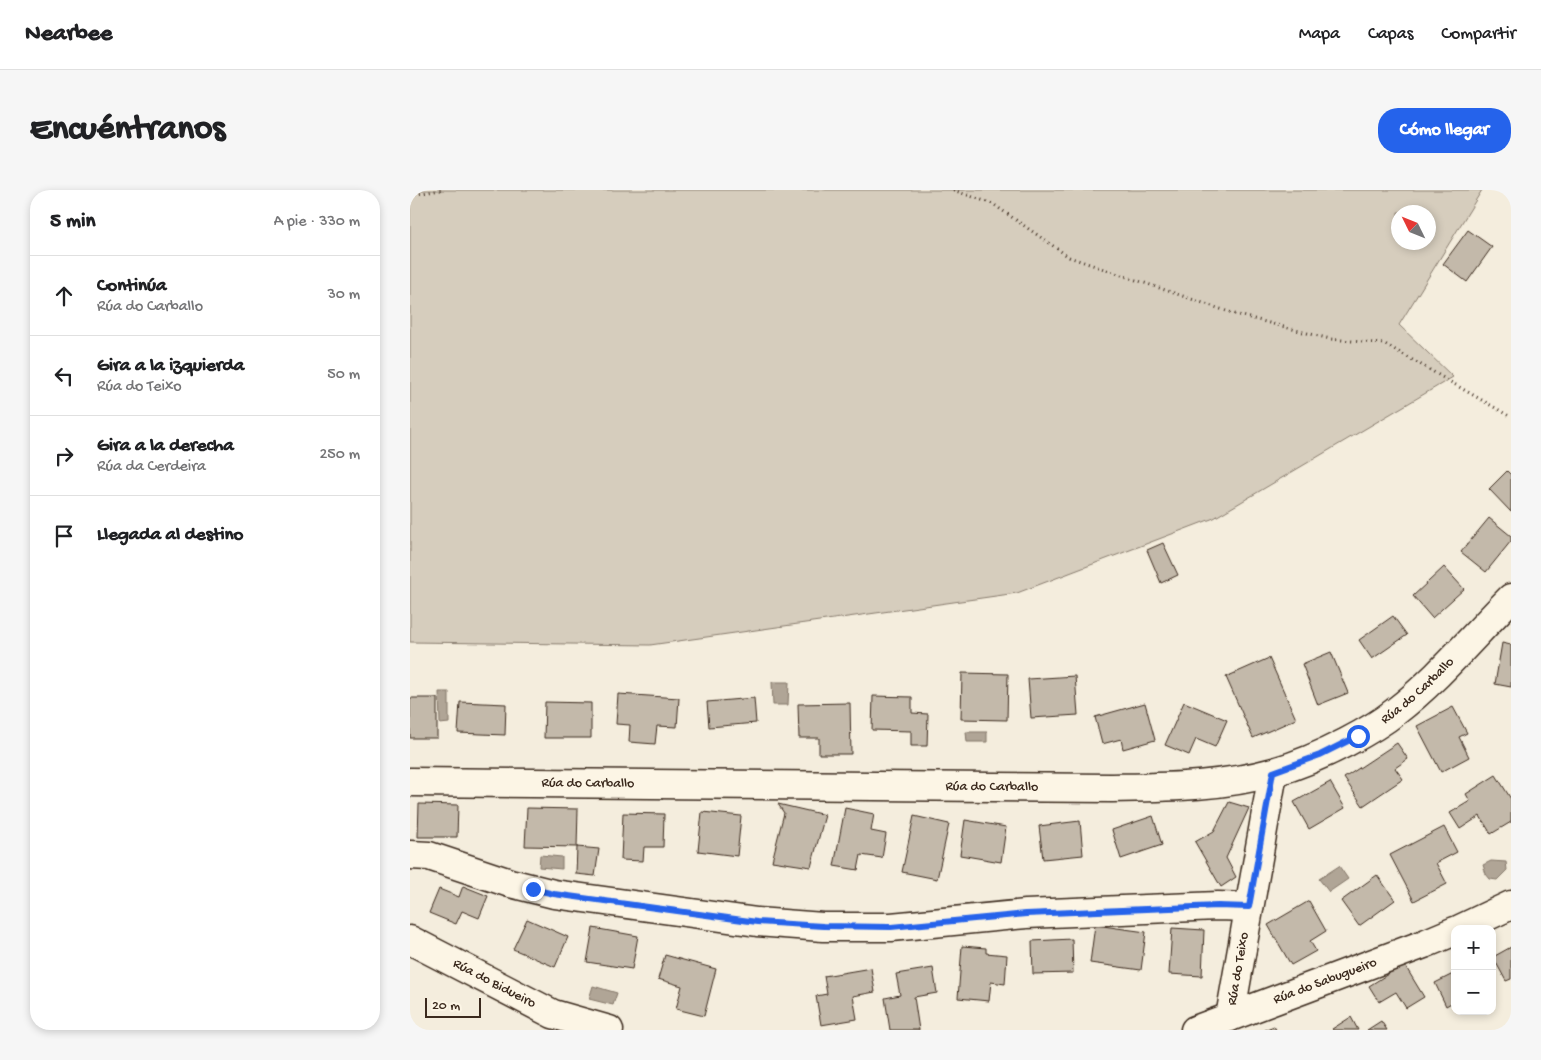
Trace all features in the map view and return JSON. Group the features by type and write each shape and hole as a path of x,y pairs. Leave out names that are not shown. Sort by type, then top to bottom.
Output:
{"street":[{"name":"Rúa do Carballo","path":"410,782 1112,788 1203,784 1273,772 1304,762 1340,746 1372,728 1395,713 1428,683 1511,598"},
{"name":"Rúa do Teixo","path":"1230,1017 1273,772"},
{"path":"410,855 428,856 510,883 554,894 757,922 823,926 891,927 1026,914 1218,906 1249,907"},
{"path":"1468,925 1511,905"},
{"name":"Rúa do Sabugueiro","path":"1195,1030 1451,933"},
{"name":"Rúa do Bidueiro","path":"410,940 553,1014 609,1030"}],"path":[{"path":"410,195 441,190"},
{"path":"953,190 993,204 1069,256 1235,314 1330,338 1385,344 1511,416"}],"shaded area":[{"path":"410,190 1482,190 1399,325 1453,377 1214,518 1017,593 650,645 410,642"},
{"path":"772,682 789,682 788,705 773,705"},
{"path":"439,692 449,692 449,723 440,724"},
{"path":"966,732 987,732 987,742 967,742"},
{"path":"540,855 562,857 562,869 539,867"},
{"path":"1491,861 1506,862 1507,870 1497,880 1490,879 1483,865"},
{"path":"1339,866 1348,879 1329,892 1319,879"},
{"path":"593,986 617,993 613,1005 589,999"}],"building":[{"path":"1468,230 1492,247 1467,282 1443,264"},
{"path":"1507,471 1511,475 1511,512 1489,489"},
{"path":"1489,518 1511,536 1511,541 1486,572 1461,552"},
{"path":"1163,543 1178,575 1161,583 1147,550"},
{"path":"1444,567 1464,589 1432,618 1413,596"},
{"path":"1393,616 1407,635 1372,659 1359,640"},
{"path":"1502,643 1511,645 1511,687 1495,684"},
{"path":"1331,652 1348,693 1318,705 1302,664"},
{"path":"1269,658 1296,719 1253,738 1226,677"},
{"path":"962,673 1008,674 1007,720 961,719"},
{"path":"1075,676 1078,715 1031,718 1028,679"},
{"path":"618,694 679,698 677,727 657,726 655,744 629,742 630,725 616,724"},
{"path":"873,696 912,697 912,713 928,714 927,746 911,746 911,731 872,730"},
{"path":"410,698 437,698 437,738 410,738"},
{"path":"754,698 756,723 709,727 707,702"},
{"path":"460,702 506,704 505,735 458,733"},
{"path":"545,702 591,703 591,738 544,738"},
{"path":"1184,702 1227,720 1215,747 1196,739 1189,755 1165,745"},
{"path":"850,703 851,754 819,754 819,738 799,738 798,704"},
{"path":"1145,703 1155,740 1123,749 1121,739 1102,744 1095,717"},
{"path":"1453,707 1467,733 1459,737 1469,757 1441,772 1417,726"},
{"path":"1397,743 1408,759 1395,768 1403,779 1363,806 1344,778"},
{"path":"1496,775 1511,799 1511,822 1491,834 1480,816 1460,829 1450,813 1470,801 1466,794"},
{"path":"1330,782 1345,808 1309,829 1294,802"},
{"path":"1229,802 1249,808 1226,858 1236,877 1221,887 1195,842 1214,831"},
{"path":"419,804 458,805 457,837 418,837"},
{"path":"778,804 825,815 811,867 772,861 784,813"},
{"path":"527,808 578,809 577,847 525,846"},
{"path":"845,808 874,814 871,831 886,834 882,858 861,855 858,870 834,866"},
{"path":"702,812 741,816 737,856 698,851"},
{"path":"623,813 664,814 663,847 644,847 643,861 621,860"},
{"path":"914,816 949,824 937,879 902,872"},
{"path":"1153,816 1162,845 1121,859 1112,830"},
{"path":"965,820 1006,827 1001,862 960,855"},
{"path":"1080,821 1083,855 1043,859 1039,826"},
{"path":"1444,827 1457,852 1436,863 1447,884 1414,901 1390,855"},
{"path":"577,847 599,849 595,876 576,874"},
{"path":"1377,875 1395,900 1359,926 1341,901"},
{"path":"463,886 488,896 479,918 462,911 456,924 429,913 439,889 459,897"},
{"path":"1309,901 1326,931 1310,941 1316,951 1291,965 1268,925"},
{"path":"527,919 568,937 555,967 513,949"},
{"path":"1095,925 1146,932 1141,970 1090,963"},
{"path":"593,928 638,936 632,969 587,962"},
{"path":"1172,928 1204,930 1202,976 1169,974"},
{"path":"1072,939 1073,973 1033,974 1032,941"},
{"path":"962,946 986,948 986,953 1007,955 1005,984 991,982 989,1001 958,998"},
{"path":"1511,947 1511,979 1506,981 1496,963 1496,955"},
{"path":"665,955 716,969 704,1016 676,1009 682,986 658,979"},
{"path":"1404,964 1424,997 1406,1008 1396,992 1379,1002 1369,986"},
{"path":"871,968 875,992 853,996 857,1019 821,1025 816,996 827,994 824,976"},
{"path":"933,968 937,993 914,997 919,1030 890,1030 885,998 900,995 896,974"},
{"path":"1451,975 1451,1003 1446,1006 1435,983"},
{"path":"1351,1017 1358,1030 1332,1029"},
{"path":"1381,1021 1387,1030 1367,1030"},
{"path":"1274,1026 1276,1030 1264,1030"}],"route":[{"path":"533,889 554,894 757,922 823,926 891,927 1026,914 1218,906 1249,907 1273,772 1320,755 1358,736"}]}
